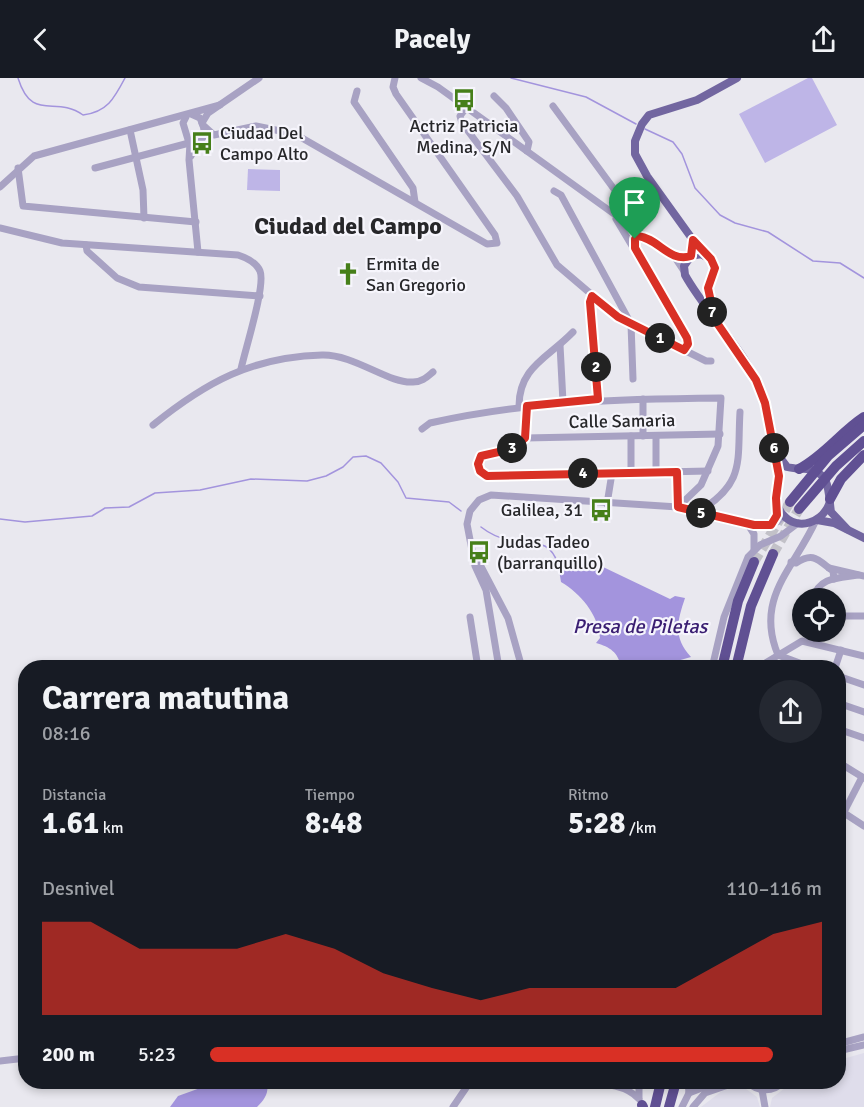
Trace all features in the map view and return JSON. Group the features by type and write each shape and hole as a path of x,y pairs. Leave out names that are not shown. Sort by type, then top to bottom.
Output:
{"highway":[{"path":"802,469 818,458 836,438 864,417"},
{"path":"790,502 828,456 864,425"},
{"path":"799,509 836,466 864,441"},
{"path":"830,500 836,485 864,455"},
{"path":"738,660 751,606 773,554"},
{"path":"724,660 738,601 754,562"},
{"path":"655,1107 659,1089"},
{"path":"669,1107 674,1089"}],"main road":[{"path":"715,320 708,296 709,282 715,268 711,259 693,240 647,176 635,154 635,141 642,124 649,115 697,100 737,78"},
{"path":"693,240 690,257 684,271 688,280 761,389 774,446 779,483 777,505 784,516 800,523 817,520 864,538"},
{"path":"690,257 701,254 711,259"},
{"path":"688,280 696,285 709,282"},
{"path":"774,446 784,464 820,474 829,487 832,515 847,530"},
{"path":"779,483 784,477 802,469"},
{"path":"817,520 830,500"}],"street":[{"path":"189,160 192,151 205,134 203,124 208,113 259,78"},
{"path":"188,115 196,114 210,134 256,126 296,134 487,244 497,243 495,235 396,94 393,87 395,78"},
{"path":"421,78 604,206 667,253 684,271"},
{"path":"357,91 354,102 413,188 415,202"},
{"path":"494,96 524,132 529,142 527,151"},
{"path":"0,187 18,168 34,156 220,105"},
{"path":"553,106 625,204 630,214 626,223"},
{"path":"466,108 460,116 462,123 517,196 557,266 611,312 706,361 711,361"},
{"path":"188,115 183,123 190,143 189,160 198,252"},
{"path":"130,130 137,155 138,176 143,190 144,218"},
{"path":"95,168 137,155 201,142 222,132"},
{"path":"18,168 23,206 196,222"},
{"path":"554,191 561,195 631,324 633,379"},
{"path":"604,206 619,222 687,338 688,344 684,350"},
{"path":"0,228 62,243 238,255 248,258 260,272 262,280 241,369"},
{"path":"635,248 635,239 638,236 646,237"},
{"path":"86,245 87,251 128,284 139,287 260,296"},
{"path":"667,253 690,257"},
{"path":"592,296 590,302 598,399"},
{"path":"611,312 618,308 618,301"},
{"path":"573,332 525,375 519,388 523,406 525,438 512,449 481,456 478,464 480,471 487,476 708,471"},
{"path":"560,345 563,402"},
{"path":"153,425 209,384 241,369 323,355 352,360 407,382 423,380 433,372"},
{"path":"422,429 430,423 486,410 523,406 598,399 721,398 718,446 701,485 678,507"},
{"path":"642,436 643,399"},
{"path":"698,512 725,493 740,464 740,412"},
{"name":"Calle Samaria","path":"525,438 720,434"},
{"path":"631,436 631,473"},
{"path":"656,436 656,472"},
{"path":"677,472 678,507"},
{"path":"608,504 612,473"},
{"path":"498,660 486,590 475,566 467,524 470,511 479,500 491,495 678,507 765,526 774,524 784,516"},
{"path":"774,524 777,505"},
{"path":"773,539 782,529 784,516"},
{"path":"778,655 769,629 772,606 781,577 817,520"},
{"path":"747,523 754,534 754,550"},
{"path":"714,660 733,590 748,557 754,550 800,523 806,534 802,546"},
{"path":"473,553 508,618 520,660"},
{"path":"791,562 796,563 810,556 833,571 834,579"},
{"path":"829,568 861,575"},
{"path":"816,588 834,579 861,575"},
{"path":"846,616 864,616"},
{"path":"470,617 477,660"},
{"path":"770,660 802,641 864,656"},
{"path":"838,660 841,650"},
{"path":"778,655 791,660"},
{"path":"846,679 864,685"},
{"path":"846,706 864,712"},
{"path":"846,732 864,738"},
{"path":"846,767 863,778 846,804"},
{"path":"846,814 864,826"},
{"path":"846,1042 864,1037"},
{"path":"846,1049 864,1045"},
{"path":"0,1061 18,1059"},
{"path":"453,1107 465,1089"},
{"path":"626,1089 642,1104"},
{"path":"639,1089 642,1104"},
{"path":"682,1107 689,1094 689,1089"},
{"path":"689,1094 702,1089"},
{"path":"693,1107 705,1093 717,1089"},
{"path":"762,1090 771,1090 765,1103 762,1090"}],"shaded area":[{"path":"812,78 837,125 765,163 739,114"},
{"path":"248,169 280,170 280,191 247,190"},
{"path":"864,1053 864,1107 770,1107 772,1098 784,1089 846,1089 846,1058"},
{"path":"746,1089 757,1097 760,1107 701,1107 722,1091"}],"water":[{"name":"Presa de Piletas","path":"577,561 601,566 670,599 675,596 685,598 678,629 681,643 691,657 680,660 619,660 613,651 596,643 600,638 596,621 582,599 561,582 558,564"},
{"path":"198,1089 267,1089 267,1093 257,1107 170,1107 178,1096"}],"waterway":[{"path":"18,78 24,92 30,100 37,104 63,107 83,115 104,108 125,78"},
{"path":"511,78 586,97 636,124"},
{"path":"645,129 673,142 682,154 695,188 720,215 735,223 768,232 813,261 840,263 864,278"},
{"path":"0,519 25,522 92,516 105,508 129,507 155,493 200,490 251,479 307,481 326,476 343,467 353,457 366,456 381,463 398,482 406,498 449,502 461,511"},
{"path":"481,527 502,538 542,545 551,551 558,564"}],"tunnel":[{"path":"754,562 790,502"},
{"path":"773,554 799,509"}],"place":[{"name":"Actriz Patricia Medina, S/N","path":"464,100"},
{"name":"Ciudad Del Campo Alto","path":"202,143"},
{"name":"Ermita de San Gregorio","path":"348,274"},
{"name":"Galilea, 31","path":"601,510"},
{"name":"Judas Tadeo (barranquillo)","path":"479,552"}],"district":[{"name":"Ciudad del Campo","path":"348,226"}],"route":[{"path":"638,236 646,237 667,253 682,258 691,256 693,240 713,263 715,268 709,282 708,296 715,320 756,380 765,403 779,476 776,498 777,515 774,524 754,525 678,507 677,472 487,476 480,471 478,464 481,456 512,449 525,438 527,406 598,399 590,302 592,296 618,317 684,350 688,344 687,338 635,248 635,239 638,236"}]}
